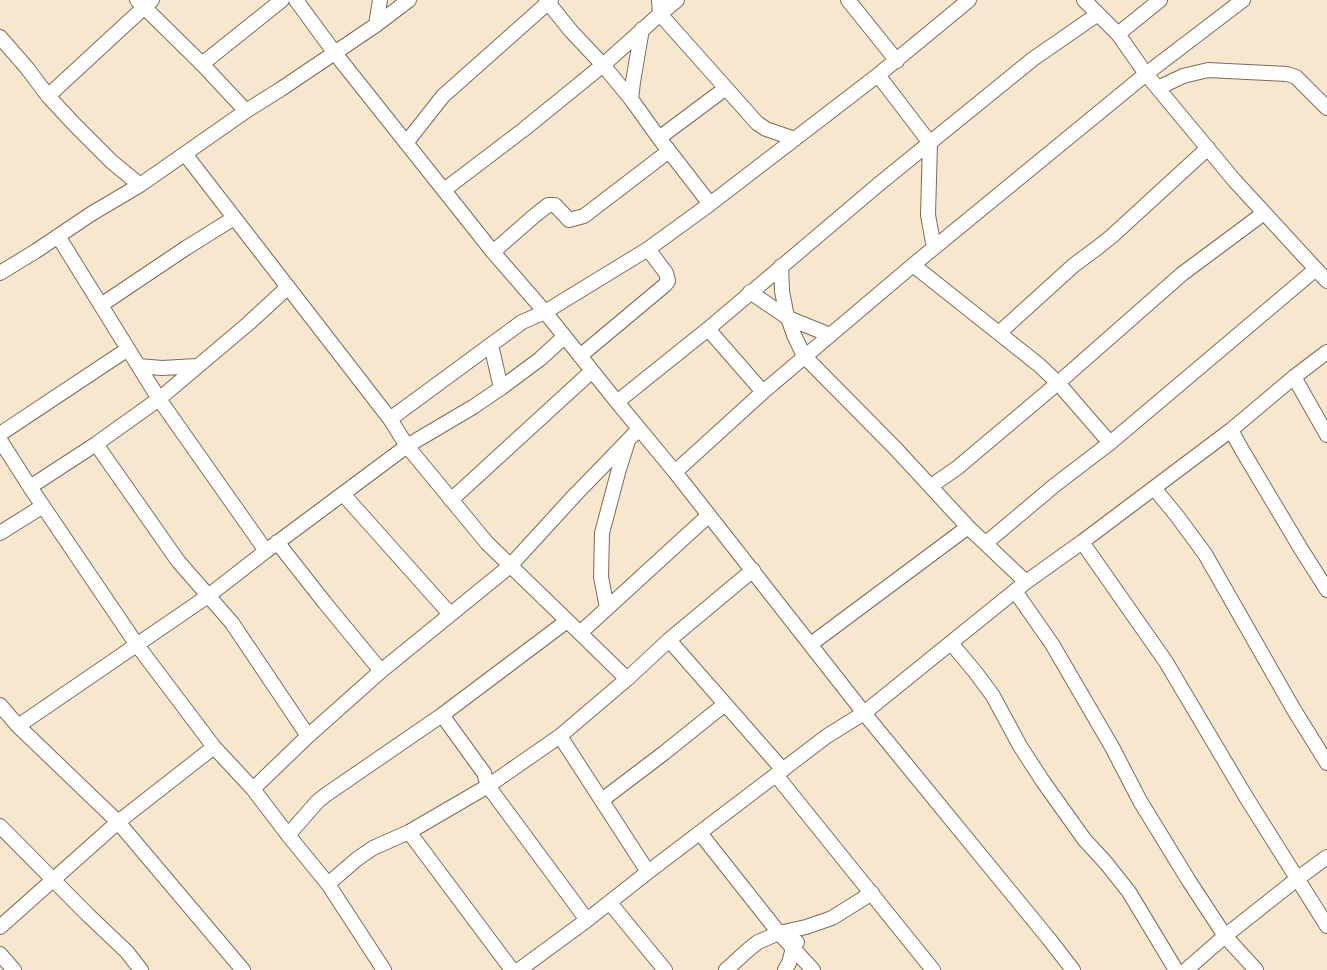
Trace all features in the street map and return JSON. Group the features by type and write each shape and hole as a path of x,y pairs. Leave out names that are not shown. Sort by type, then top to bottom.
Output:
{"street":[{"path":"202,64 282,0"},
{"path":"296,0 334,52 493,252 545,312 675,472 864,713 1073,970"},
{"path":"375,25 380,0"},
{"path":"0,273 140,185 409,0"},
{"path":"444,190 603,65 642,29 659,7 677,0"},
{"path":"848,0 897,61"},
{"path":"390,419 522,322 545,312 648,249 897,61 969,0"},
{"path":"1084,0 1118,34 1146,74 1234,180 1327,281"},
{"path":"1118,34 1160,0"},
{"path":"675,472 804,356 913,265 1146,74 1243,0"},
{"path":"406,143 443,96 548,1 571,31 631,99 710,204"},
{"path":"48,96 145,2 246,111"},
{"path":"659,7 757,123 766,129 795,139"},
{"path":"617,402 879,184 1033,60 1098,14"},
{"path":"631,99 642,29"},
{"path":"2,43 97,148 140,185"},
{"path":"1158,88 1183,76 1208,69 1287,74 1296,76 1327,108"},
{"path":"878,75 930,143 928,215 934,248"},
{"path":"659,138 726,88"},
{"path":"999,333 1074,265 1112,236 1208,148"},
{"path":"493,252 548,206 555,205 569,220 584,216 669,151"},
{"path":"185,154 390,419 407,446 486,543 627,679"},
{"path":"931,486 957,468 1058,383 1182,274 1264,213"},
{"path":"101,305 234,218"},
{"path":"58,236 159,399 266,551"},
{"path":"580,356 668,281 666,273 648,249"},
{"path":"913,265 1039,365 1058,383 1110,443"},
{"path":"781,266 782,291 788,318 804,356 968,527 1026,582"},
{"path":"986,543 1055,485 1110,443 1316,270"},
{"path":"30,487 159,399 288,287"},
{"path":"750,292 788,318 830,335"},
{"path":"708,328 763,392"},
{"path":"18,726 208,596 407,446 501,388 540,359 564,337"},
{"path":"491,345 501,388"},
{"path":"0,434 128,349"},
{"path":"519,970 827,736 864,713 1026,582 1231,430 1327,352"},
{"path":"138,366 162,368 197,366"},
{"path":"451,500 592,371"},
{"path":"1294,377 1327,435"},
{"path":"253,789 381,671 510,566 639,429"},
{"path":"1231,430 1327,590"},
{"path":"607,608 601,577 602,533 629,440"},
{"path":"96,444 178,561 232,623 308,736"},
{"path":"2,449 137,645 213,747 253,789 328,884 384,970"},
{"path":"1154,488 1205,554 1327,763"},
{"path":"344,494 450,614"},
{"path":"0,533 43,506"},
{"path":"580,633 709,515"},
{"path":"811,644 968,527"},
{"path":"278,542 381,671"},
{"path":"1082,542 1166,662 1246,797 1327,926"},
{"path":"328,884 373,848 409,832 488,786 560,736 753,570"},
{"path":"1015,591 1052,644 1188,881 1225,936 1256,970"},
{"path":"288,835 327,794 442,715 567,621"},
{"path":"669,640 725,704 933,970"},
{"path":"951,643 993,696 1020,746 1084,839 1129,892 1176,970"},
{"path":"602,800 725,704"},
{"path":"0,705 18,726 118,822 243,970"},
{"path":"442,715 484,773 488,786 586,920"},
{"path":"560,736 648,872"},
{"path":"0,927 118,822 213,747"},
{"path":"0,826 128,952 141,970"},
{"path":"409,832 512,970"},
{"path":"700,833 779,933 813,970"},
{"path":"1186,970 1225,936 1327,857"},
{"path":"726,970 758,942 779,933 832,918 872,893"},
{"path":"610,903 660,969"},
{"path":"785,970 793,948 806,927"},
{"path":"0,954 14,970"}]}
